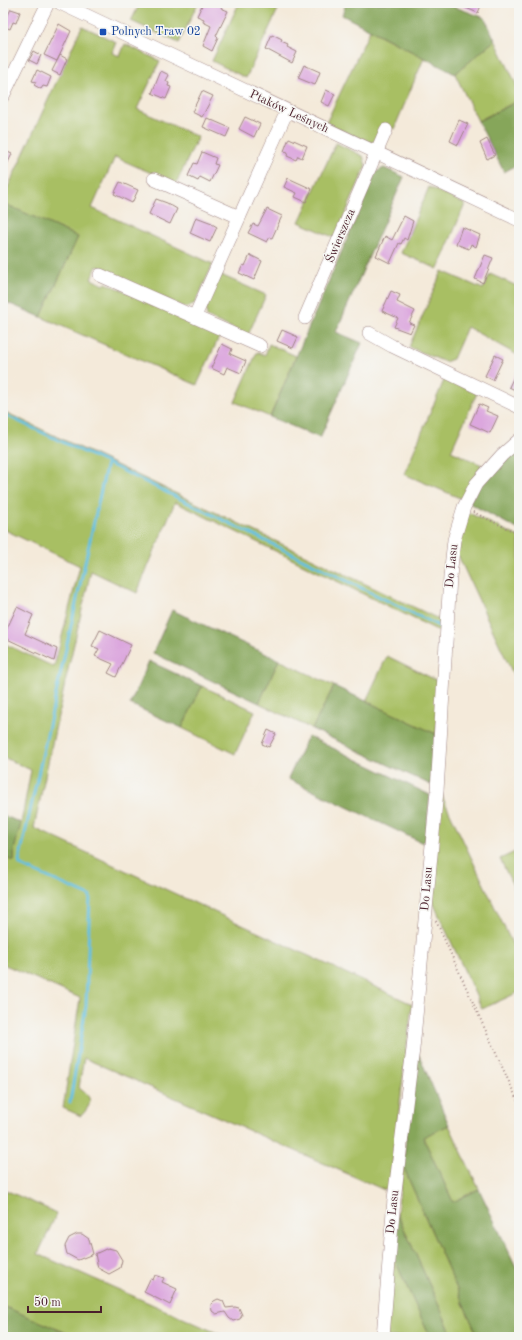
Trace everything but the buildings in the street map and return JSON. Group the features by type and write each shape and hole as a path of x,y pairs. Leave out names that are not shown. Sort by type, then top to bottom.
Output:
{"street":[{"path":"3,96 48,3"},
{"name":"Ptaków Leśnych","path":"60,3 519,220"},
{"path":"195,316 287,111"},
{"name":"Świerszcza","path":"304,318 386,130"},
{"path":"154,179 239,217"},
{"path":"100,275 260,346"},
{"path":"369,333 392,346 519,407"},
{"name":"Do Lasu","path":"383,1337 393,1206 413,1049 437,791 450,577 454,540 464,507 476,484 502,455 519,440"}],"path":[{"path":"464,507 519,534"},
{"path":"436,920 519,1104"}],"green space":[{"path":"140,3 198,3 179,43 131,21"},
{"path":"239,3 281,3 246,78 212,61"},
{"path":"346,3 444,3 485,18 495,40 455,74 342,15"},
{"path":"82,26 116,42 112,53 120,56 125,44 160,61 137,109 198,137 176,184 115,157 92,208 213,264 195,303 186,308 110,274 110,271 97,266 91,279 104,285 106,283 221,333 197,385 41,317 78,237 3,203 3,198"},
{"path":"370,30 424,58 394,129 382,124 375,141 369,143 326,123"},
{"path":"495,40 519,90 519,104 517,101 478,121 455,74"},
{"path":"518,101 519,164 504,172 478,121"},
{"path":"336,143 363,156 366,166 335,238 299,222"},
{"path":"384,168 404,177 336,332 362,343 320,438 270,417 376,172"},
{"path":"429,187 465,204 438,269 401,253"},
{"path":"3,203 78,237 41,317 3,301"},
{"path":"442,271 483,289 490,274 519,287 519,356 467,327 453,359 445,362 409,347"},
{"path":"221,275 266,295 248,335 207,317 206,308"},
{"path":"269,344 296,356 270,417 235,402 257,352 265,355"},
{"path":"445,378 477,393 451,451 482,465 462,499 404,474"},
{"path":"3,411 443,621 443,633 175,502 137,593 91,571 34,828 412,1004 389,1192 84,1058 79,1088 89,1098 90,1101 88,1108 81,1116 63,1108 80,998 3,964 3,857 14,861 14,850 21,823 31,770 3,757 3,643 54,667 80,566 3,529"},
{"path":"519,445 519,530 469,503 484,479"},
{"path":"467,512 519,537 519,687 456,551"},
{"path":"172,610 279,660 259,703 153,653"},
{"path":"387,656 440,682 436,734 366,701"},
{"path":"279,660 334,686 312,729 259,703"},
{"path":"149,661 202,686 182,728 130,704"},
{"path":"202,686 255,711 235,754 182,728"},
{"path":"334,686 436,734 431,785 312,729"},
{"path":"308,736 430,795 425,844 288,779"},
{"path":"440,792 519,958 519,992 482,1009 431,898"},
{"path":"3,815 21,823 14,850 14,861 3,857"},
{"path":"519,850 519,898 500,859"},
{"path":"416,1048 449,1125 423,1137 453,1202 479,1189 519,1273 519,1337 478,1337 403,1166"},
{"path":"449,1125 479,1189 453,1202 423,1137"},
{"path":"403,1166 478,1337 453,1337 397,1213"},
{"path":"3,1189 57,1213 38,1254 226,1337 76,1337 3,1306"},
{"path":"397,1213 453,1337 430,1337 392,1254"},
{"path":"392,1254 430,1337 385,1337"},
{"path":"3,1306 76,1337 3,1337"}],"waterway":[{"path":"3,414 107,463 441,627"},
{"path":"70,1102 86,1006 90,896 20,865 19,861 107,463"}],"place":[{"name":"Polnych Traw 02","path":"103,32"}]}
